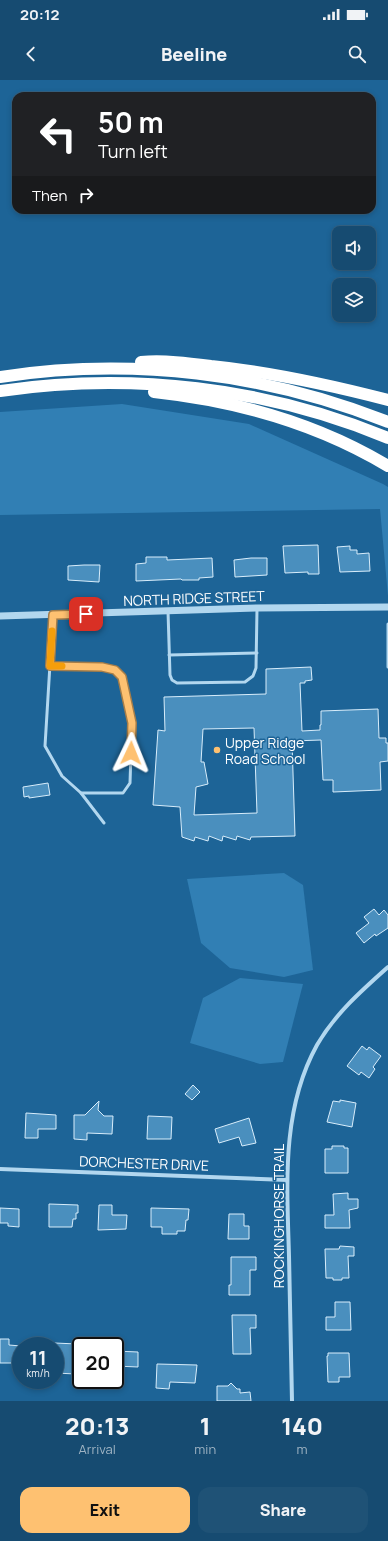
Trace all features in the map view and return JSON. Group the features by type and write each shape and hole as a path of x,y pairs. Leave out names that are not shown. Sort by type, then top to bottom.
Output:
{"highway":[{"path":"0,377 143,361 236,368 293,378 388,400"},
{"path":"77,369 158,370 239,380 280,388 319,399 388,422"},
{"path":"0,391 76,384 157,384 238,394 317,413 356,425 388,438"},
{"path":"76,384 190,396 251,408 295,422 329,436 388,466"}],"street":[{"name":"NORTH RIDGE STREET","path":"0,616 257,608 388,607"},
{"name":"ROCKINGHORSE TRAIL","path":"292,1401 287,1180 289,1137 294,1107 304,1075 317,1046 334,1020 354,997 388,967"},
{"name":"DORCHESTER DRIVE","path":"0,1169 287,1180"}],"lane":[{"path":"168,611 170,674 172,680 177,683 245,682 252,676 256,668 257,608"},
{"path":"53,615 45,746 62,776 81,793 104,823"},
{"path":"388,624 388,667"},
{"path":"169,655 257,653"},
{"path":"50,666 102,667 115,670 122,677 132,723 130,783 123,793 81,793"}],"shaded area":[{"path":"122,404 249,424 388,487 388,596 380,509 0,515 0,412"},
{"path":"284,873 303,885 313,970 284,977 230,968 201,943 187,879"},
{"path":"240,978 303,984 283,1062 260,1064 190,1043 203,998"}],"building":[{"path":"318,545 319,574 308,574 308,572 285,573 283,546"},
{"path":"350,546 350,550 357,550 357,554 369,553 370,571 340,572 337,547"},
{"path":"146,557 167,557 167,560 212,558 213,577 199,578 199,580 181,579 136,581 136,564 146,563"},
{"path":"267,558 267,575 235,577 234,560"},
{"path":"100,565 99,582 68,580 68,566"},
{"path":"311,667 312,680 305,681 305,683 300,683 302,731 320,730 321,711 378,709 379,738 386,738 386,743 388,743 388,761 380,762 381,790 333,792 333,780 323,780 321,740 292,741 295,836 251,837 250,840 237,836 236,840 223,836 222,841 209,836 208,841 195,837 194,841 182,837 180,807 153,805 158,730 165,731 164,697 266,694 266,669","holes":["254,728 257,813 194,815 196,787 208,784 204,762 201,762 203,729"]},
{"path":"48,783 50,795 29,798 29,796 24,797 23,787"},
{"path":"374,909 379,915 384,910 388,915 388,928 376,936 375,934 364,943 356,933 369,923 364,917"},
{"path":"362,1046 367,1050 369,1047 381,1056 373,1067 375,1069 369,1078 361,1072 359,1075 347,1066"},
{"path":"193,1085 200,1092 192,1100 185,1094"},
{"path":"340,1100 356,1103 352,1127 327,1122 333,1101 340,1102"},
{"path":"99,1101 98,1110 104,1116 113,1116 112,1134 87,1133 87,1140 74,1139 74,1115 85,1115"},
{"path":"26,1113 56,1115 56,1129 38,1129 38,1138 25,1138"},
{"path":"148,1116 172,1117 171,1139 147,1139"},
{"path":"249,1118 256,1143 242,1146 239,1137 219,1143 215,1129"},
{"path":"332,1146 344,1146 344,1148 348,1148 348,1173 325,1173 325,1149 332,1149"},
{"path":"348,1193 348,1199 358,1199 358,1208 349,1210 350,1228 325,1228 325,1215 334,1215 333,1194"},
{"path":"49,1204 78,1205 78,1213 76,1213 76,1219 73,1219 72,1227 49,1227"},
{"path":"99,1205 112,1205 112,1215 127,1215 126,1229 98,1230"},
{"path":"0,1208 19,1209 19,1227 8,1226 8,1223 0,1223"},
{"path":"151,1208 189,1209 185,1231 177,1231 177,1234 162,1234 162,1227 151,1227"},
{"path":"229,1214 244,1214 244,1226 249,1226 249,1239 228,1239"},
{"path":"340,1246 354,1247 354,1256 348,1256 349,1278 333,1280 333,1278 326,1278 325,1249 339,1249"},
{"path":"231,1257 256,1257 256,1270 250,1270 250,1295 229,1295 229,1285 231,1285"},
{"path":"335,1302 350,1302 351,1330 326,1330 326,1317 335,1317"},
{"path":"232,1315 256,1315 256,1328 250,1328 251,1354 233,1354"},
{"path":"0,1339 9,1339 9,1345 12,1345 12,1363 0,1363"},
{"path":"64,1343 72,1344 72,1374 64,1373"},
{"path":"124,1351 138,1352 138,1367 124,1366"},
{"path":"328,1353 349,1353 350,1377 339,1377 339,1382 328,1382"},
{"path":"157,1364 197,1365 195,1383 170,1382 169,1389 156,1388"},
{"path":"231,1383 237,1389 240,1389 240,1393 250,1392 251,1401 217,1401 217,1386 228,1386"}],"slow traffic":[{"path":"52,631 50,666 62,666"}],"place":[{"name":"Upper Ridge Road School","path":"217,750"}],"route":[{"path":"86,614 53,615 50,666 102,667 115,670 122,677 132,723 131,753"}]}
